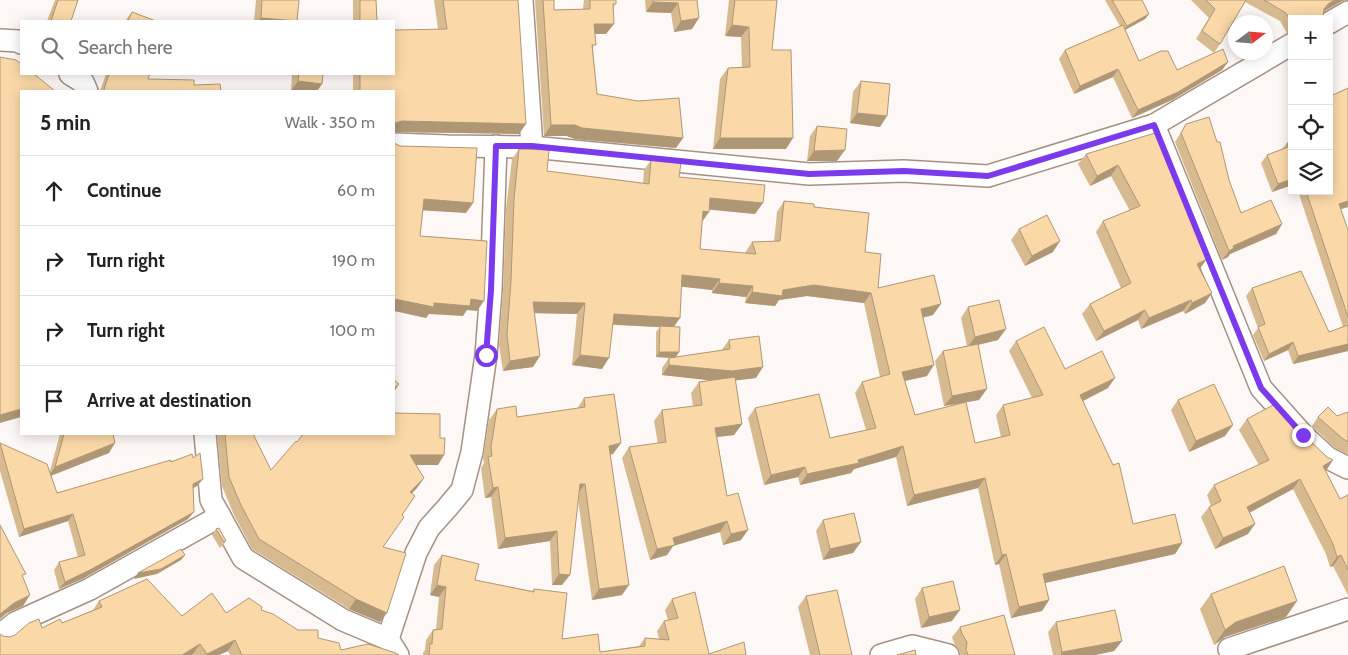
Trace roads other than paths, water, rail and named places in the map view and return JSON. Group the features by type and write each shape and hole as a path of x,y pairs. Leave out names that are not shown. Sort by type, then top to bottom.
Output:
{"street":[{"path":"522,0 532,146"},
{"path":"1333,20 1348,12"},
{"path":"0,40 20,42"},
{"path":"395,144 532,146 809,174 904,171 988,176 1154,125 1288,46"},
{"path":"72,75 83,82 87,90"},
{"path":"1154,125 1261,388 1303,435 1328,458 1348,468"},
{"path":"205,435 211,500 243,558 343,620 393,647 416,553 429,528 462,490 472,452 486,355 491,290 496,146"},
{"path":"0,635 16,623 90,589 220,516"},
{"path":"1229,649 1348,608"},
{"path":"881,655 912,646 948,655"}]}
